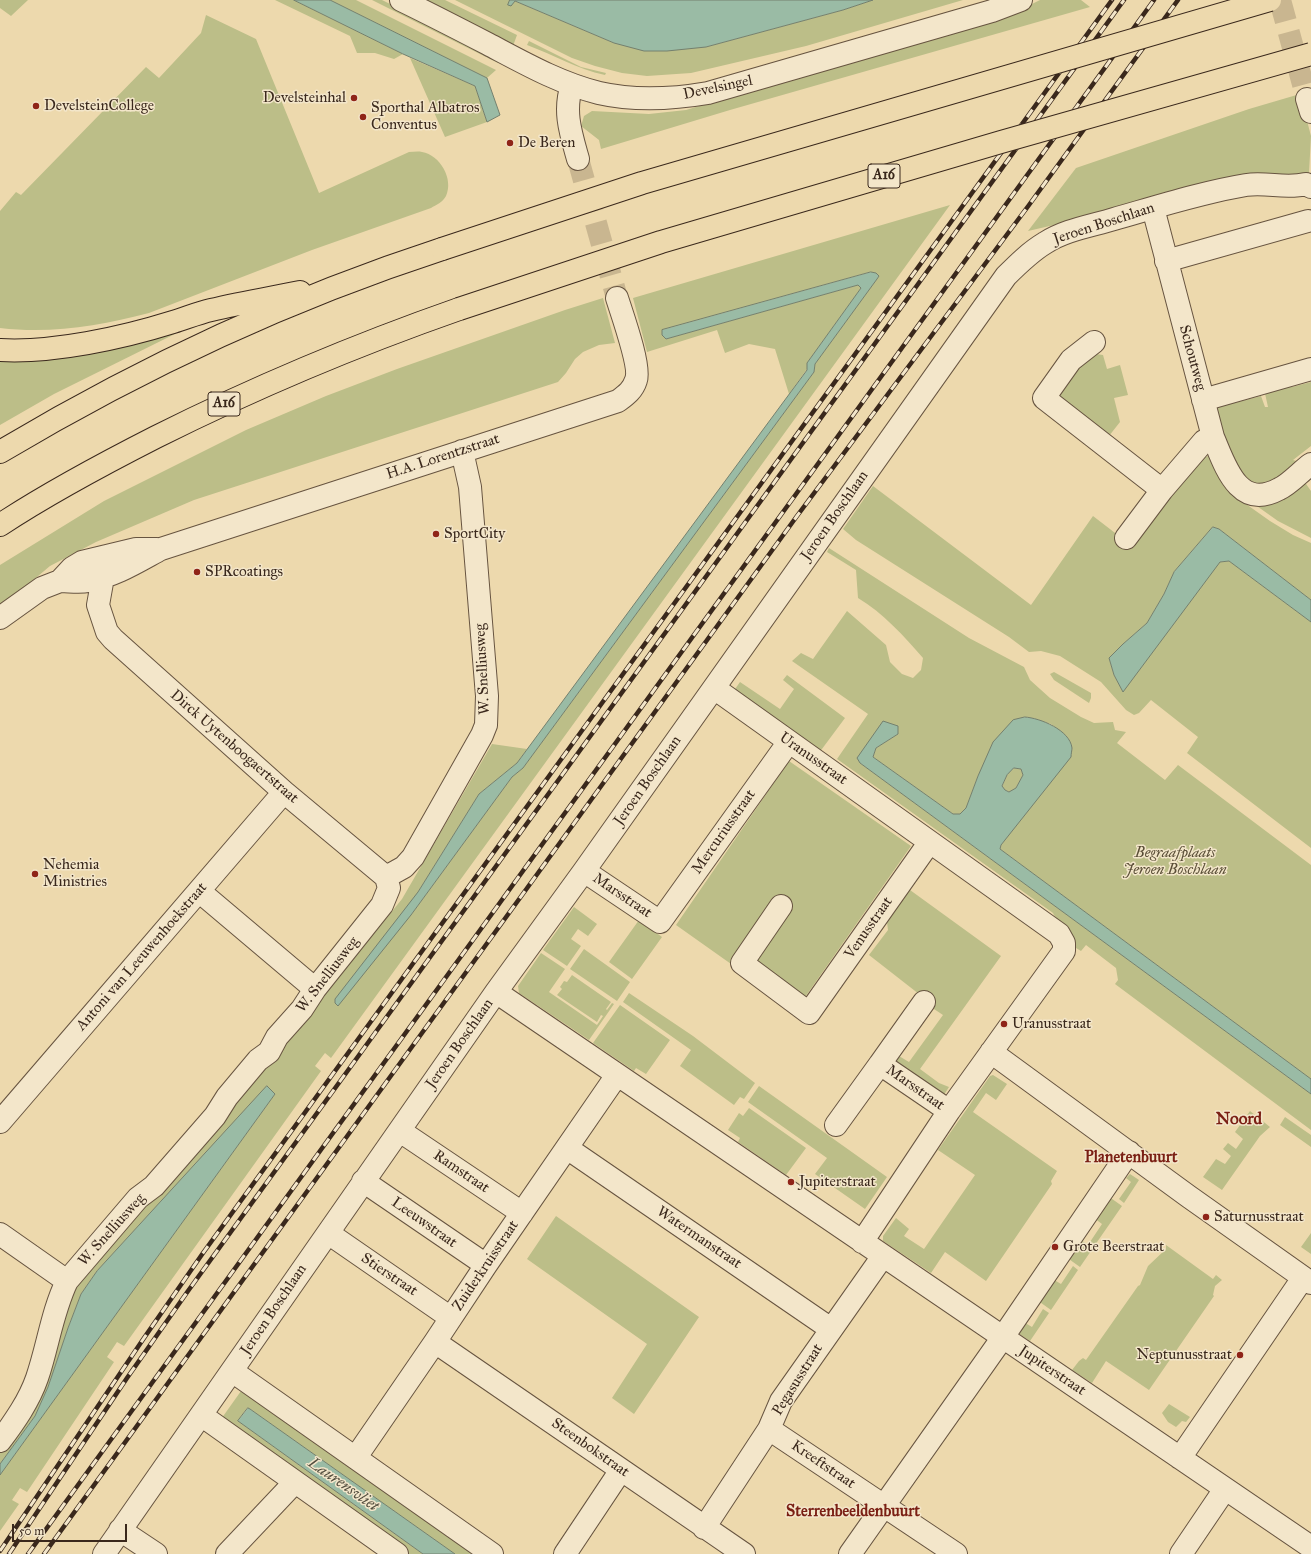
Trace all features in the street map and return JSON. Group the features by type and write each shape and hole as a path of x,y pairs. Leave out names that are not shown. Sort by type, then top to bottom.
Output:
{"highway":[{"path":"0,452 153,368 255,321 348,282 442,249 642,183 1270,0"},
{"name":"A16","path":"0,525 105,463 263,386 404,328 662,242 1008,140 1311,54"},
{"path":"0,350 19,351 66,346 114,337 173,322 210,310 348,282"}],"street":[{"name":"Develsingel","path":"400,0 447,22 549,76 572,85 600,93 626,97 678,97 708,93 992,11 1021,0"},
{"path":"572,85 568,96 568,118 578,159"},
{"name":"Jeroen Boschlaan","path":"104,1554 496,992 584,871 1006,276 1025,257 1046,242 1071,232 1153,208 1248,185 1296,187 1310,183"},
{"name":"Schoutweg","path":"1153,208 1213,437 1230,476 1239,486 1249,492 1258,494 1268,493 1280,489 1311,464"},
{"path":"1166,261 1308,220"},
{"name":"H.A. Lorentzstraat","path":"0,618 42,588 60,581 87,582 103,577 130,567 161,549 618,401 630,392 637,378 635,361 618,298"},
{"path":"1094,342 1071,360 1044,398 1162,490"},
{"path":"1203,400 1311,369"},
{"path":"1126,538 1162,490 1204,441 1213,437"},
{"name":"W. Snelliusweg","path":"0,1441 20,1414 32,1390 59,1297 67,1281 138,1198 154,1186 216,1116 227,1097 254,1066 270,1052 277,1038 302,1009 315,989 382,905 389,888 386,878 404,867 413,857 482,735 486,726 487,696 470,487 462,451"},
{"name":"H.A. Lorentzstraat","path":"60,581 72,568 82,562 136,549 161,549"},
{"name":"Dirck Uytenboogaertstraat","path":"103,577 98,605 107,632 120,646 284,792 386,878"},
{"path":"60,581 98,605"},
{"name":"Uranusstraat","path":"714,688 788,743 823,766 929,843 1059,934 1064,943 1064,951 949,1111 862,1242"},
{"name":"Mercuriusstraat","path":"660,922 788,743"},
{"name":"Antoni van Leeuwenhoekstraat","path":"0,1122 284,792"},
{"name":"Venusstraat","path":"781,906 742,963 809,1012 929,843"},
{"name":"Marsstraat","path":"584,871 660,922"},
{"path":"199,891 315,989"},
{"name":"Jupiterstraat","path":"496,992 1180,1458 1225,1489 1302,1547"},
{"name":"Marsstraat","path":"836,1125 924,1002"},
{"path":"991,1052 1307,1281 1180,1458"},
{"name":"Marsstraat","path":"880,1064 949,1111"},
{"name":"Zuiderkruisstraat","path":"356,1458 486,1265 617,1075"},
{"name":"Ramstraat","path":"400,1130 522,1213"},
{"name":"Watermanstraat","path":"567,1148 831,1329"},
{"path":"850,1554 883,1505 1003,1337 1129,1152"},
{"name":"Leeuwstraat","path":"363,1181 486,1265"},
{"name":"Stierstraat","path":"328,1232 451,1318"},
{"path":"0,1234 67,1281"},
{"name":"Pegasusstraat","path":"704,1528 769,1429 781,1402 883,1256"},
{"name":"Steenbokstraat","path":"435,1342 742,1553"},
{"path":"232,1371 492,1554"},
{"path":"201,1415 393,1553"},
{"name":"Kreeftstraat","path":"769,1429 954,1553"},
{"path":"565,1554 621,1470"},
{"path":"227,1554 295,1482"},
{"path":"1181,1554 1225,1489"},
{"path":"120,1530 156,1554"}],"green space":[{"path":"0,0 28,0 11,16 0,8"},
{"path":"275,0 294,0 403,54 394,59 375,53 357,53 350,36"},
{"path":"330,0 356,0 496,70 487,78"},
{"path":"372,0 382,0 458,38 499,61 498,63"},
{"path":"420,0 445,0 517,35 513,46"},
{"path":"455,0 510,0 509,5 515,1 614,43 706,47 843,10 873,0 963,0 806,46 691,73 647,76 622,73 572,58"},
{"path":"1040,0 1081,0 1090,7 730,110 601,149 599,140 581,126 584,116 592,111 649,114 686,110 1024,8"},
{"path":"206,15 256,39 319,193 409,152 422,152 429,154 440,163 447,175 448,189 445,198 431,208 312,250 149,313 112,322 75,328 19,330 0,328 0,211 16,192 21,195 146,67 159,78 201,33"},
{"path":"529,41 581,67 606,73 605,75 575,66 527,45"},
{"path":"410,58 475,86 487,122 445,137"},
{"path":"1300,94 1311,136 1309,173 1302,181 1132,207 1028,231 1076,168 1249,109"},
{"path":"950,205 331,1058 325,1053 315,1066 321,1071 124,1346 117,1342 107,1357 114,1362 27,1492 20,1488 12,1500 19,1504 0,1531 0,1475 275,1094 267,1087 97,1271 81,1294 48,1387 35,1416 0,1464 0,1451 58,1334 75,1288 227,1104 242,1096 402,899 492,744 527,749 517,763 479,794 418,892 411,915 512,777 523,768 814,372 815,364 879,276 876,273 870,272 663,330 666,339 858,285 861,288 807,363 807,369 789,394 775,349 749,344 725,353 717,330 647,352 633,298"},
{"path":"603,298 615,343 599,345 583,352 575,359 558,382 194,500 96,542 50,566 0,608 0,565 104,501 246,430 326,396 397,369"},
{"path":"197,323 54,394 0,425 0,361"},
{"path":"1089,353 1103,355 1107,369 1120,365 1128,395 1114,398 1120,422 1105,441 1057,396"},
{"path":"1311,382 1311,446 1293,460 1303,463 1263,490 1234,474 1215,405 1232,398 1234,403 1261,396 1265,407 1268,407 1264,389 1284,383 1292,387"},
{"path":"1201,452 1206,457 1211,454 1220,479 1229,492 1270,521 1293,535 1311,543 1311,600 1219,529 1213,527 1174,572 1164,594 1147,623 1109,658 1114,675 1123,691 1219,562 1229,561 1311,622 1311,848 1187,753 1198,737 1151,700 1139,713 1134,715 1126,710 1101,682 1060,656 1041,651 1029,652 1009,637 856,540 843,529 873,486 1031,605 1093,516 1132,546"},
{"path":"1304,481 1311,491 1311,538 1278,521 1254,504 1270,504 1279,501"},
{"name":"Begraafplaats Jeroen Boschlaan","path":"829,548 969,638 1024,667 1030,680 1050,698 1081,717 1094,723 1113,722 1115,730 1126,732 1117,743 1165,780 1178,765 1311,865 1311,1079 1000,849 1001,845 1068,738 1051,724 1025,717 1020,719 978,776 966,809 960,814 953,814 873,757 876,748 898,734 898,726 860,763 1311,1094 1311,1130 1115,984 1118,980 1116,968 1086,945 1081,951 1076,948 1069,931 1053,913 837,759 868,714 792,661 801,653 813,659 847,611 886,645 890,662 902,674 913,678 921,670 923,658 901,633 885,618 858,598 856,570 827,552"},
{"path":"1054,672 1091,693 1089,703 1054,680 1050,674"},
{"path":"787,675 845,718 819,753 733,692 740,682 780,709 794,689 783,680"},
{"path":"789,761 911,846 796,1010 676,925"},
{"path":"1014,768 1021,769 1023,775 1016,788 1010,792 1002,787 1007,775"},
{"path":"910,890 1001,956 920,1069 939,1083 949,1087 942,1098 893,1064 899,1056 909,1062 943,1015 934,1009 933,1005 869,955 888,930 887,922"},
{"path":"574,907 597,924 588,936 578,929 571,939 581,946 567,966 543,950"},
{"path":"639,920 662,937 632,979 609,962"},
{"path":"584,949 630,982 617,1001 570,969"},
{"path":"541,953 565,969 549,992 597,1025 603,1016 601,1015 597,1022 557,995 562,989 560,987 564,981 567,982 572,975 611,1002 606,1009 607,1010 612,1003 614,1004 589,1040 519,993 518,986"},
{"path":"629,993 693,1036 755,1083 744,1099 740,1097 734,1105 680,1066 691,1050 623,1002"},
{"path":"620,1005 670,1040 646,1074 636,1068 634,1071 593,1043"},
{"path":"993,1075 1007,1084 996,1100 986,1093 973,1112 1057,1171 1051,1181 1052,1184 986,1281 945,1252 931,1273 883,1241 883,1236 896,1218 909,1229 904,1236 924,1249 975,1175 938,1150 990,1076"},
{"path":"759,1086 887,1177 865,1209 815,1174 827,1158 748,1102"},
{"path":"749,1108 806,1148 786,1175 738,1142 740,1138 728,1130 739,1113 743,1116"},
{"path":"1250,1111 1270,1127 1260,1136 1222,1190 1203,1177 1216,1159 1225,1164 1231,1156 1223,1149 1228,1143 1236,1149 1243,1139 1235,1132"},
{"path":"1285,1117 1311,1135 1311,1147 1280,1125"},
{"path":"1130,1174 1139,1180 1124,1203 1119,1199 1131,1182 1126,1178"},
{"path":"1108,1196 1122,1206 1095,1245 1090,1242 1102,1224 1094,1218"},
{"path":"556,1216 699,1317 634,1414 612,1398 647,1344 527,1259"},
{"path":"1311,1233 1311,1254 1301,1247"},
{"path":"1079,1239 1093,1248 1080,1267 1066,1257"},
{"path":"1166,1245 1213,1279 1216,1275 1222,1280 1215,1286 1214,1296 1149,1390 1106,1361 1092,1383 1072,1370 1083,1358 1086,1360 1140,1285 1148,1266 1166,1249"},
{"path":"1073,1266 1078,1270 1051,1310 1037,1300 1051,1278 1061,1284"},
{"path":"1043,1309 1049,1313 1030,1341 1018,1333 1022,1321 1032,1327"},
{"path":"246,1384 484,1554 455,1554 247,1408 238,1421 423,1554 406,1554 219,1422"},
{"path":"1169,1404 1190,1417 1186,1422 1182,1421 1176,1427 1168,1422 1162,1413"}],"water":[{"path":"294,0 330,0 487,78 500,115 487,122 475,86 403,54"},
{"path":"510,0 873,0 843,10 706,47 667,51 644,51 614,43 515,1 511,6 508,5"},
{"path":"871,272 876,273 879,276 815,364 814,372 523,768 512,777 411,915 338,1006 335,1003 335,999 418,892 479,794 517,763 807,370 807,363 861,288 858,285 666,339 662,335 662,330"},
{"path":"1213,527 1219,529 1311,600 1311,622 1229,561 1220,562 1123,692 1114,675 1109,658 1147,623 1164,594 1174,572"},
{"path":"1025,717 1053,726 1066,736 1072,749 1071,757 1001,845 1000,849 1311,1079 1311,1094 860,763 857,758 883,721 898,726 898,734 876,748 873,757 953,814 960,814 966,808 993,742 1013,720","holes":["1014,768 1021,769 1023,775 1016,788 1009,792 1005,790 1002,786 1007,775"]},
{"path":"267,1086 275,1094 0,1475 0,1464 35,1416 48,1387 81,1294 97,1271"},
{"name":"Laurensvliet","path":"248,1408 455,1554 423,1554 238,1421"}],"tunnel":[{"path":"1280,0 1307,99"},
{"path":"578,159 617,298"}],"railway":[{"path":"0,1551 203,1253 1112,0"},
{"path":"9,1554 127,1378 188,1291 1124,0"},
{"path":"28,1554 1154,0"},
{"path":"44,1554 797,516 1029,205 1178,0"}],"place":[{"name":"Develsteinhal","path":"354,98"},
{"name":"DevelsteinCollege","path":"36,106"},
{"name":"Sporthal Albatros Conventus","path":"363,117"},
{"name":"De Beren","path":"510,143"},
{"name":"SportCity","path":"436,534"},
{"name":"SPRcoatings","path":"197,572"},
{"name":"Nehemia Ministries","path":"35,874"},
{"name":"Uranusstraat","path":"1004,1024"},
{"name":"Jupiterstraat","path":"791,1182"},
{"name":"Saturnusstraat","path":"1206,1217"},
{"name":"Grote Beerstraat","path":"1055,1247"},
{"name":"Neptunusstraat","path":"1240,1355"}],"district":[{"name":"Noord","path":"1239,1120"},
{"name":"Planetenbuurt","path":"1131,1158"},
{"name":"Sterrenbeeldenbuurt","path":"853,1512"}]}
